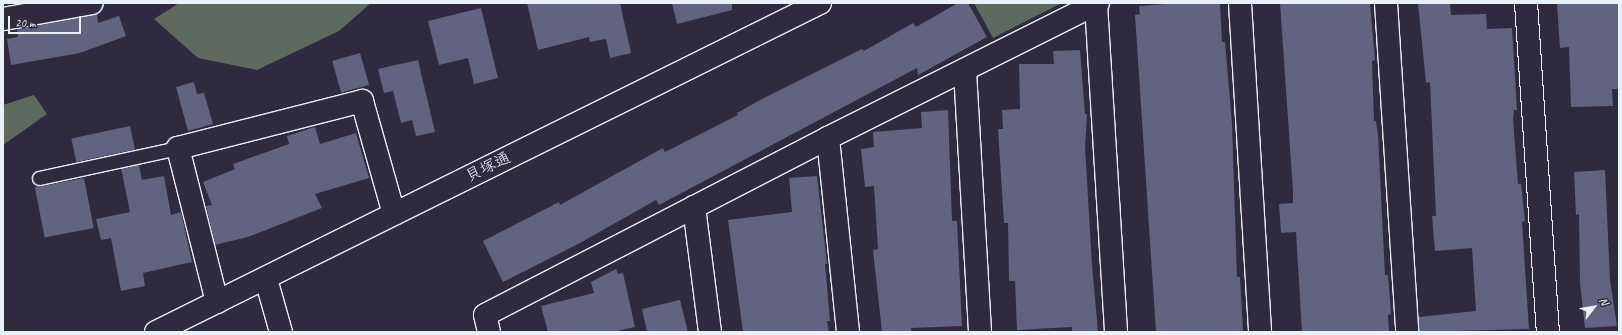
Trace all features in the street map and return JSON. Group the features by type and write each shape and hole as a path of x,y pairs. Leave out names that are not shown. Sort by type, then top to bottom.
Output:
{"street":[{"path":"3,19 92,3"},
{"name":"貝塚通","path":"156,332 266,279 820,3"},
{"path":"489,332 485,315 828,138 965,71 1097,3 1116,332"},
{"path":"1240,3 1260,332"},
{"path":"1386,3 1407,332"},
{"path":"1526,3 1548,332"},
{"path":"965,71 980,332"},
{"path":"216,302 178,148 362,101 394,214"},
{"path":"828,138 848,332"},
{"path":"694,207 710,332"},
{"path":"266,279 281,332"}],"lane":[{"path":"39,178 178,148"}],"shaded area":[{"path":"179,3 371,3 339,31 257,70 198,58 154,19"},
{"path":"974,3 1062,3 993,38"},
{"path":"34,95 47,114 3,145 3,105"}],"building":[{"path":"527,3 620,3 631,53 610,58 606,39 590,42 589,37 538,50"},
{"path":"672,3 732,3 732,10 677,24"},
{"path":"958,3 968,3 987,37 918,75 917,68 659,205 656,200 580,243 503,282 483,241 559,202 560,205 663,148 665,152 738,115 737,113 762,99 862,49 864,51 913,23 916,27"},
{"path":"1179,3 1220,3 1222,42 1225,42 1232,124 1237,277 1240,277 1243,330 1237,332 1156,332 1135,15 1140,14 1139,6"},
{"path":"1280,3 1370,3 1375,60 1372,61 1374,121 1376,121 1378,135 1385,275 1388,275 1391,314 1388,315 1389,332 1302,332 1296,232 1281,233 1279,204 1293,203"},
{"path":"1418,3 1450,3 1451,15 1486,14 1487,29 1512,28 1517,110 1514,110 1513,119 1518,184 1521,184 1525,221 1522,222 1529,329 1419,332 1419,317 1476,311 1472,248 1435,251 1432,216 1436,216 1430,82 1426,83"},
{"path":"1557,3 1619,3 1619,89 1612,89 1613,106 1571,107 1569,47 1560,48"},
{"path":"481,8 498,78 474,84 468,58 439,65 428,21"},
{"path":"97,14 98,23 119,16 126,36 80,53 11,65 7,39 18,37 17,29"},
{"path":"1080,50 1085,114 1087,114 1085,147 1092,265 1098,332 1072,332 1072,327 1017,330 1015,281 1009,281 1008,223 1004,223 998,129 1003,129 1002,110 1020,109 1019,64 1054,64 1053,51"},
{"path":"360,53 369,85 341,93 332,61"},
{"path":"418,60 435,132 416,136 412,120 401,123 393,91 384,93 378,69"},
{"path":"194,82 197,94 204,93 213,124 188,131 176,87"},
{"path":"948,110 952,221 957,221 962,326 911,328 912,332 882,332 873,250 878,249 874,186 865,187 861,149 874,147 873,132 922,128 921,112"},
{"path":"130,126 135,149 76,162 71,138"},
{"path":"315,127 320,144 356,133 369,178 315,194 322,208 248,237 215,245 206,206 212,205 203,182 235,169 233,164 289,144 287,136"},
{"path":"139,165 142,180 164,176 171,215 181,212 192,262 143,273 145,286 121,291 111,238 101,240 96,219 130,212 121,168"},
{"path":"1605,170 1610,280 1617,326 1585,328 1580,283 1579,214 1576,215 1574,172"},
{"path":"817,176 827,264 825,264 830,321 827,321 829,332 743,332 728,220 792,212 789,178"},
{"path":"84,178 94,228 45,238 35,188"},
{"path":"616,269 618,274 623,273 635,327 613,332 548,332 541,306 594,293 591,282"},
{"path":"680,300 688,332 647,332 642,309"}]}
